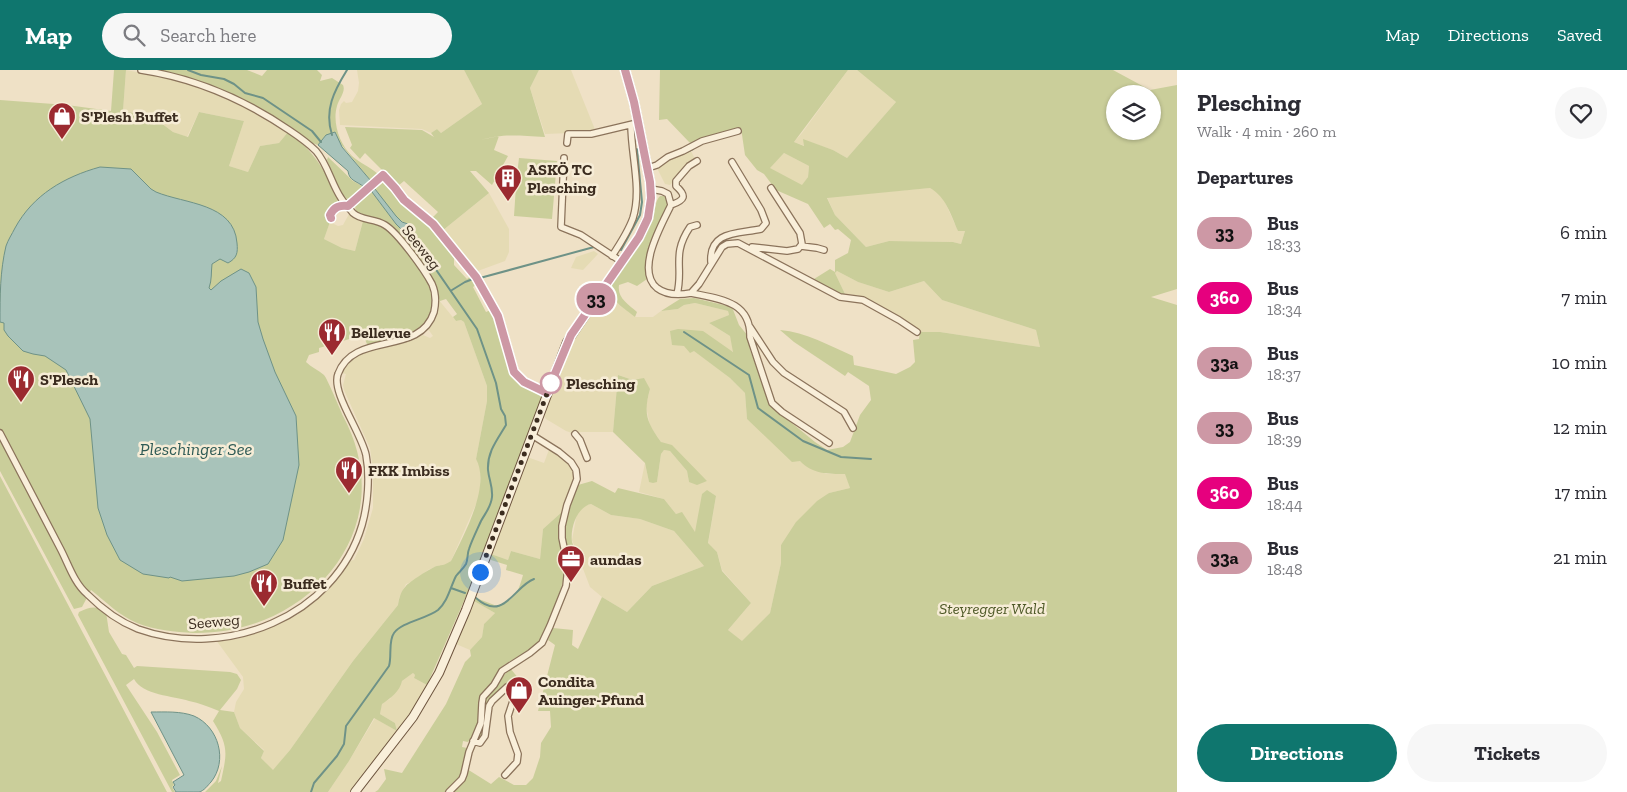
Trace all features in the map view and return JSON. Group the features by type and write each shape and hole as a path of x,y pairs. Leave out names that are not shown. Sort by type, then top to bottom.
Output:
{"main road":[{"path":"355,792 413,717 439,673 466,610 547,393 571,335 645,227 650,208 651,189 648,168 635,124 625,70"}],"street":[{"name":"Seeweg","path":"0,433 86,594 115,617 136,628 156,634 176,638 229,637 268,626 291,614 310,601 340,570 351,553 364,520 367,462 361,439 338,392 336,381 340,369 349,357 359,350 415,335 425,328 434,310 435,294 432,284 394,232 380,222 359,217 341,200 329,172 314,149 281,124 251,107 202,86 172,76 141,70"},
{"path":"567,143 568,134 591,134 635,124 636,192 633,216 628,229 612,256"},
{"path":"648,168 658,165 668,157 702,140 738,131"},
{"path":"564,158 561,227 581,235 622,262"},
{"path":"671,204 681,201 684,197 683,193 676,186 676,181 689,166 697,161"},
{"path":"712,262 711,254 714,246 721,238 729,233 761,230 766,223 761,210 732,162"},
{"name":"Seeweg","path":"348,206 383,175 404,200 433,224 476,277 498,316 514,372 524,382 547,393"},
{"path":"771,188 800,233 802,238 801,246"},
{"path":"651,189 668,194 671,204 655,240 648,270 651,281 659,290 666,293 691,293 721,299 739,308 777,366 784,373 844,412 853,428"},
{"path":"677,294 680,286 678,256 680,246 690,227 698,225"},
{"path":"691,293 699,284 722,247 738,242 840,297 863,300 917,332"},
{"path":"747,246 787,251 798,249 801,246 824,250"},
{"path":"750,327 750,337 772,404 829,443"},
{"path":"450,792 464,774 469,752 481,723 483,697 494,685 502,671 542,643 566,586 568,567 562,538 562,526 567,505 577,479 576,470 571,462 559,452 532,434"},
{"path":"575,434 580,440 587,458"},
{"path":"473,742 480,743 485,736 492,701 507,687 514,684 517,689 510,707 508,724 516,747 517,762 505,775"}],"shaded area":[{"path":"126,70 198,86 271,120 288,132 279,143 260,146 248,172 229,166 244,121 199,112 187,137 173,132 153,117 123,111"},
{"path":"357,70 464,70 482,104 441,133 437,129 431,133 422,129 340,125 339,110 341,104 344,101 346,103 352,102 358,91"},
{"path":"539,70 571,70 596,132 545,134 530,88"},
{"path":"848,70 857,70 896,102 847,158 833,150 804,140 805,146 794,142 802,133"},
{"path":"691,151 696,161 687,167 670,185 665,184 657,168 670,159"},
{"path":"784,153 809,166 808,177 802,186 769,168"},
{"path":"930,188 936,191 944,200 958,231 965,231 961,244 953,242 889,241 866,247 835,215 827,197"},
{"path":"489,193 509,229 509,252 505,261 475,272 442,231"},
{"path":"349,214 363,221 355,251 342,248 324,239 330,222 338,226 343,225"},
{"path":"594,251 598,254 583,270 571,268 576,257"},
{"path":"837,271 858,282 889,292 924,281 942,300 1036,330 1040,347 940,332 920,332 905,321 857,295 845,294 835,273"},
{"path":"603,293 611,295 635,317 653,317 661,311 678,309 684,305 695,303 728,311 729,315 709,323 730,336 734,352 671,331 672,344 694,350 730,378 745,393 747,419 800,461 826,474 846,474 850,488 829,493 781,545 781,563 770,613 742,642 728,630 751,603 722,570 717,552 708,544 716,496 695,533 682,513 676,514 664,499 639,492 645,463 649,482 657,482 661,454 664,450 670,451 687,471 689,482 707,481 661,442 650,426 646,406 650,389 618,375 613,432 580,432 575,434 546,419 542,414 565,361 569,344"},
{"path":"438,299 456,321 461,320 464,322 487,386 487,401 476,459 480,466 480,495 451,561 444,567 437,566 428,570 414,581 406,584 399,598 398,605 353,661 273,771 261,758 264,750 240,728 234,712 236,702 244,689 243,677 216,640 237,639 268,629 297,615 327,589 349,561 354,560 364,539 373,508 373,470 370,448 344,390 343,385 346,374 342,373 348,361 366,351 423,335 430,338 433,336 428,329 436,311"},
{"path":"550,447 565,459 574,470 575,476 573,487 563,511 543,529 540,559 511,551 508,560 491,554 527,457 544,463"},
{"path":"591,504 611,515 640,519 674,531 704,566 652,586 627,612 602,597 590,587 572,540 577,513 584,506"},
{"path":"474,601 495,613 484,624 482,637 470,650 456,644"},
{"path":"413,673 415,675 414,678 427,685 417,707 350,792 328,792 375,718 397,731 395,723 380,714 382,703 390,699 402,681"}],"green space":[{"path":"114,70 126,70 123,111 153,117 173,132 188,137 199,112 244,121 229,166 248,172 260,146 279,143 288,132 318,162 338,200 330,208 328,217 330,222 324,239 342,248 355,251 363,221 388,230 422,273 431,293 432,304 429,318 418,331 396,339 370,345 367,344 363,335 319,348 319,352 309,355 306,362 326,377 359,457 361,497 353,534 334,567 308,594 274,616 235,629 193,633 151,627 125,617 91,590 82,607 74,609 0,471 0,100 67,105 111,111"},
{"path":"153,70 247,70 262,76 267,70 317,70 322,75 320,81 332,78 343,85 344,90 337,106 336,126 344,146 352,156 378,174 371,181 339,142 326,135 318,145 312,143 248,103"},
{"path":"464,70 539,70 530,88 545,137 499,136 494,150 508,156 492,185 476,171 470,171 489,193 442,231 431,219 438,212 404,181 398,186 365,153 360,159 350,148 352,145 345,127 422,130 434,137 431,133 437,129 441,133 482,104"},
{"name":"Steyregger Wald","path":"660,70 848,70 794,142 804,146 803,139 833,150 847,158 896,102 857,70 1113,70 1141,85 1106,85 1106,140 1161,140 1161,88 1177,85 1177,289 1151,297 1177,305 1177,792 452,792 467,769 491,784 499,777 514,785 526,785 533,778 540,757 541,743 551,727 550,711 538,711 555,645 548,640 553,628 573,630 572,645 578,649 602,597 627,612 652,586 704,566 674,531 640,519 611,515 591,504 582,509 573,525 572,542 580,561 569,563 563,534 567,513 578,485 592,481 615,493 618,488 664,499 676,514 682,512 695,532 702,494 707,490 716,496 708,543 717,552 722,571 751,603 728,630 742,641 770,613 781,563 781,545 796,522 817,501 829,493 850,488 845,474 815,471 800,461 792,462 747,419 745,393 730,378 694,351 690,353 684,346 672,345 670,331 678,329 703,331 733,352 730,336 709,323 729,315 728,311 695,303 684,305 678,309 661,311 680,299 694,298 732,307 739,325 748,336 750,350 771,406 827,450 843,447 850,442 860,415 871,400 869,386 848,372 845,376 794,342 780,330 808,336 853,356 854,365 896,374 910,367 915,362 913,340 919,339 920,332 940,332 1040,347 1036,330 942,300 924,281 889,292 858,282 837,271 835,273 845,294 841,294 814,281 814,279 830,269 835,272 835,260 848,253 851,240 838,229 835,230 830,224 824,228 808,204 776,190 764,174 757,170 745,155 741,128 690,143 667,119 659,120","holes":["784,153 809,166 808,177 802,185 770,168","930,188 944,201 958,231 965,231 961,244 953,242 889,241 866,247 835,215 827,198"]},
{"path":"328,157 353,181 364,187 352,198 345,199 338,188 327,160"},
{"path":"519,158 557,161 552,219 514,216 516,186 510,185 511,175 517,175"},
{"path":"384,182 412,212 431,226 456,256 454,257 454,265 467,279 471,276 477,284 473,287 486,312 491,310 495,317 511,371 518,380 540,395 542,399 467,594 427,685 414,678 415,675 413,673 402,681 392,697 382,704 380,714 395,723 397,731 374,718 328,792 205,792 216,781 222,766 218,783 221,781 225,763 222,737 213,721 219,711 196,703 151,692 138,684 134,679 126,685 157,732 180,775 172,780 174,785 172,787 175,792 172,792 78,615 79,612 86,609 99,608 106,612 109,632 122,654 126,655 134,668 137,666 237,674 241,680 237,689 220,710 234,712 240,728 264,751 261,758 273,770 290,750 353,661 398,605 404,588 430,569 451,561 474,510 480,483 480,470 476,459 487,401 487,386 464,322 461,320 456,321 453,317 457,314 446,299 440,301 433,280 398,235 356,213 355,206 372,192 396,224 408,224 394,214 375,189"},
{"path":"660,196 666,196 668,206 651,244 647,279 637,286 628,282 619,285 621,297 637,312 635,317 615,300 611,286 645,236"},
{"path":"618,375 633,380 644,378 650,389 647,411 652,429 661,442 672,445 707,481 697,485 689,482 687,471 670,451 664,450 661,454 657,482 649,482 645,463 613,432"},
{"path":"0,476 167,792 0,792"},
{"path":"563,511 558,532 565,574 558,599 543,637 537,645 504,665 494,682 483,694 477,729 468,742 463,741 462,747 467,748 464,768 460,777 446,792 375,792 386,779 384,769 402,773 446,704 465,662 471,656 470,650 482,637 484,624 495,613 474,601 476,598 497,606 512,598 519,587 523,575 506,570 507,565 491,560 491,554 508,560 511,551 540,559 543,529"},
{"path":"510,668 519,679 502,689 497,695 490,710 483,737 477,740 484,722 485,699"}],"water":[{"path":"335,132 342,147 371,181 364,187 352,179 348,171 318,145 326,135"},
{"name":"Pleschinger See","path":"100,167 131,169 156,192 218,212 234,230 237,252 235,257 228,263 220,259 212,264 209,288 211,290 221,281 241,269 249,273 256,287 258,322 263,339 275,372 296,416 299,465 283,540 268,564 249,572 234,576 182,581 170,577 143,574 120,560 107,535 98,508 90,419 66,370 45,356 23,351 8,336 4,330 4,323 0,322 1,274 4,255 9,239 22,216 40,197 62,182"},
{"path":"375,189 396,216 402,222 408,224 422,246 419,247 396,224 372,192"},
{"path":"151,712 189,714 203,721 210,728 218,745 219,764 216,774 203,790 199,792 176,792 173,782 184,775"}],"waterway":[{"path":"188,70 201,75 224,79 245,93 263,98 312,131 321,142"},
{"path":"332,135 329,117 330,109 334,93 347,70"},
{"path":"621,250 640,215 642,202 637,149"},
{"path":"684,153 693,149"},
{"path":"311,792 314,783 337,756 344,744 346,726 389,666 391,640 394,633 403,626 433,613 444,603 456,576 466,564 468,551 492,497 488,470 489,457 493,446 506,425 496,383 477,329 419,245"},
{"path":"480,278 594,247"},
{"path":"452,290 473,279"},
{"path":"684,332 749,375 758,408 803,441 841,457 871,459"},
{"path":"476,598 486,605 494,607 501,605 534,579"},
{"path":"451,588 465,593"}],"bus line":[{"name":"33","path":"331,218 330,215 334,209 341,205 348,206 383,175 416,212 433,224 476,277 498,316 514,372 524,382 547,393 571,335 639,237 648,218 651,198 650,182 631,86 625,70"}],"place":[{"name":"S'Plesh Buffet","path":"62,140"},
{"name":"ASKÖ TC Plesching","path":"508,202"},
{"name":"Bellevue","path":"332,356"},
{"name":"Plesching","path":"551,383"},
{"name":"S'Plesch","path":"21,403"},
{"name":"FKK Imbiss","path":"349,494"},
{"name":"aundas","path":"571,583"},
{"name":"Buffet","path":"264,607"},
{"name":"Condita Auinger-Pfund","path":"519,714"}],"route":[{"path":"480,572 551,383"}]}
